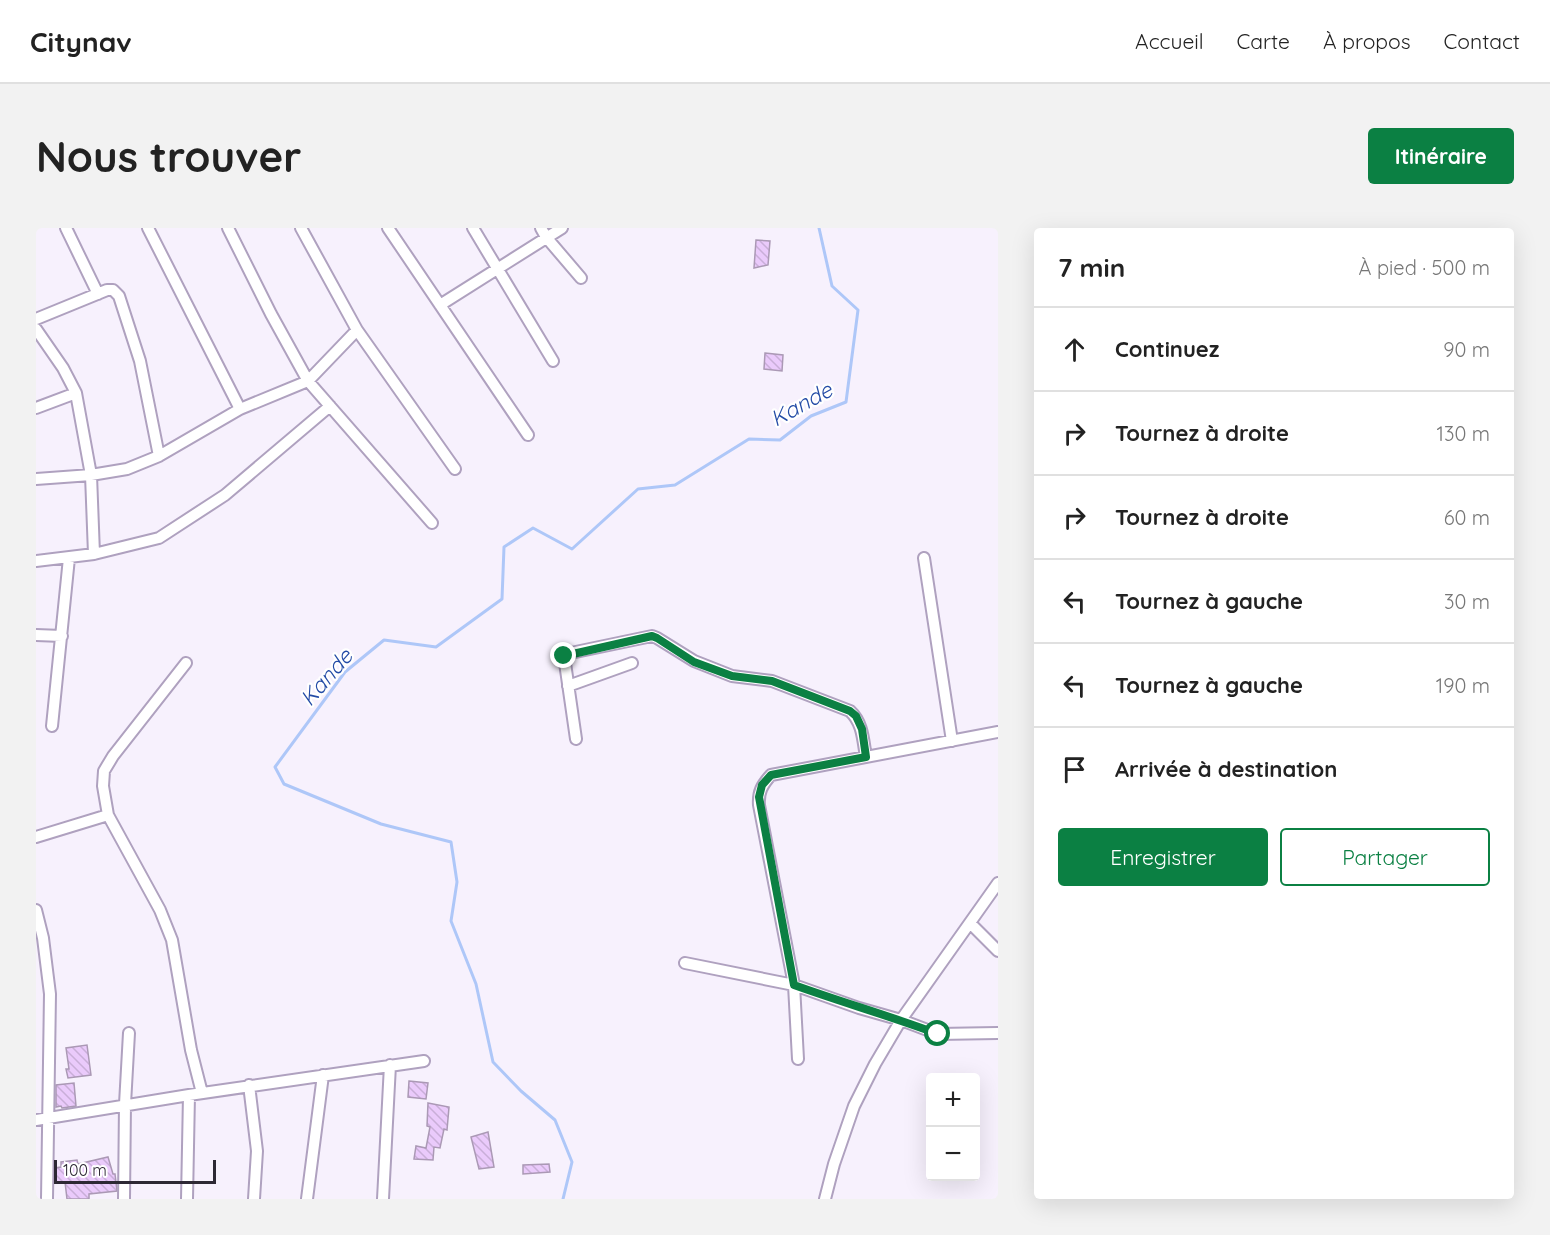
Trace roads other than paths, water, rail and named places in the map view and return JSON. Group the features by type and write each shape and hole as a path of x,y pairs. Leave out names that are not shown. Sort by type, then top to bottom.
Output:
{"street":[{"path":"66,228 98,294"},
{"path":"148,228 240,409"},
{"path":"228,228 308,381 432,523"},
{"path":"301,228 357,330 455,469"},
{"path":"388,228 528,435"},
{"path":"473,228 553,361"},
{"path":"440,305 497,268 544,232 562,228"},
{"path":"544,232 581,278"},
{"path":"36,320 107,290 113,290 119,296 140,361 159,456"},
{"path":"36,329 63,368 76,393 91,475 94,554"},
{"path":"36,479 91,475 127,469 159,456 240,409 308,381 357,330"},
{"path":"36,408 76,393"},
{"path":"36,561 94,554 159,538 225,495 330,406"},
{"path":"52,726 69,558"},
{"path":"924,558 952,741"},
{"path":"36,635 62,636"},
{"path":"576,739 564,658 566,654 652,636 694,662 732,676 772,681 850,711 856,716 862,729 866,757"},
{"path":"186,663 113,756 104,771 103,786 108,815 160,909 172,940 191,1050 202,1093"},
{"path":"568,686 632,663"},
{"path":"798,1059 794,985 759,806 762,785 771,775 998,732"},
{"path":"36,837 108,815"},
{"path":"825,1199 834,1164 854,1106 875,1064 902,1020 998,883"},
{"path":"36,910 43,938 50,994 42,1119 47,1199"},
{"path":"969,923 998,951"},
{"path":"685,963 794,985 938,1034 998,1033"},
{"path":"124,1199 125,1104 129,1033"},
{"path":"42,1119 249,1085 424,1061"},
{"path":"383,1199 390,1065"},
{"path":"307,1199 323,1075"},
{"path":"249,1085 257,1151 254,1199"},
{"path":"187,1199 189,1095"}],"waterway":[{"name":"Kande","path":"563,1199 572,1162 555,1120 521,1091 493,1062 476,984 451,921 457,882 451,842 381,824 284,784 275,767 345,672 384,640 436,647 502,599 504,547 533,528 572,549 638,489 675,485 749,439 780,440 811,416 846,402 858,310 832,286 819,228"}]}
